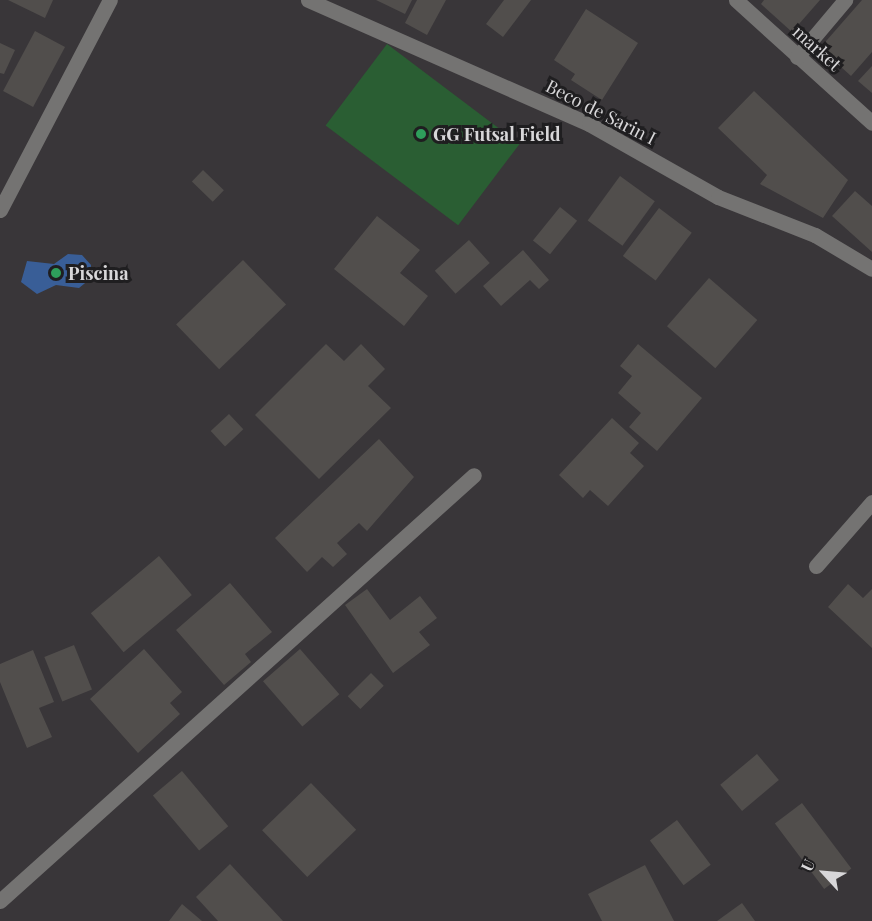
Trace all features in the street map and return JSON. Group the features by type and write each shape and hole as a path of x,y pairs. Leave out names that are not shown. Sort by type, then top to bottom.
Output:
{"street":[{"path":"0,210 110,0"},
{"name":"Beco de Sarin I","path":"308,0 589,124 718,197 815,235 872,268"},
{"name":"market","path":"736,0 872,123"},
{"path":"797,57 845,0"},
{"path":"0,901 474,475"},
{"path":"816,566 872,502"}],"green space":[{"name":"GG Futsal Field","path":"387,44 520,144 458,225 326,125"}],"water":[{"name":"Piscina","path":"68,254 82,255 91,265 90,279 79,288 56,285 37,294 21,282 27,261 54,264"}],"building":[{"path":"8,0 53,0 45,18"},
{"path":"376,0 412,0 405,14"},
{"path":"417,0 446,0 427,35 405,23"},
{"path":"504,0 531,0 503,37 486,24"},
{"path":"764,0 820,0 792,32 761,4"},
{"path":"862,0 872,0 872,52 851,76 820,48"},
{"path":"586,9 638,43 602,100 571,80 575,74 554,60"},
{"path":"35,31 65,47 33,107 3,91"},
{"path":"0,43 15,50 4,74 0,73"},
{"path":"872,66 872,93 858,81"},
{"path":"754,91 848,180 823,218 760,184 767,175 718,128"},
{"path":"203,170 224,190 213,202 192,182"},
{"path":"620,176 655,201 622,246 588,220"},
{"path":"855,191 872,206 872,252 832,216"},
{"path":"560,207 577,221 550,254 533,240"},
{"path":"659,208 692,233 656,281 623,256"},
{"path":"377,216 420,250 400,273 428,296 404,326 334,269"},
{"path":"469,240 490,263 456,294 435,271"},
{"path":"523,250 549,280 539,289 530,280 501,306 483,286"},
{"path":"243,260 286,305 219,369 176,325"},
{"path":"709,278 757,320 715,368 667,326"},
{"path":"326,344 344,361 361,344 385,369 368,386 391,408 319,479 255,415"},
{"path":"638,344 702,398 657,451 629,427 641,413 618,393 632,376 620,366"},
{"path":"229,414 243,429 225,446 211,431"},
{"path":"612,418 639,443 630,453 644,466 608,506 590,490 583,498 559,475"},
{"path":"379,439 414,477 367,531 359,523 337,543 347,554 333,567 322,557 307,572 275,538"},
{"path":"159,556 192,595 124,652 91,613"},
{"path":"230,583 272,632 245,654 251,662 224,685 176,630"},
{"path":"848,584 863,598 872,589 872,648 828,607"},
{"path":"367,589 390,620 420,596 437,618 419,632 430,645 393,673 345,605"},
{"path":"74,645 92,690 62,701 44,657"},
{"path":"144,649 182,692 170,703 180,714 138,753 90,699"},
{"path":"300,649 339,694 302,726 263,681"},
{"path":"33,650 54,702 39,708 52,737 27,748 0,682 0,664"},
{"path":"371,673 384,686 360,709 348,696"},
{"path":"757,754 779,780 742,811 720,785"},
{"path":"182,771 228,826 199,851 153,795"},
{"path":"311,783 356,830 307,877 262,830"},
{"path":"802,803 851,868 824,889 775,823"},
{"path":"677,820 711,865 684,885 650,840"},
{"path":"230,864 283,921 218,921 196,897"},
{"path":"645,865 674,921 602,921 588,894"},
{"path":"742,903 755,921 717,921"},
{"path":"182,904 202,921 169,921"}],"place":[{"name":"GG Futsal Field","path":"421,134"},
{"name":"Piscina","path":"56,273"}]}
